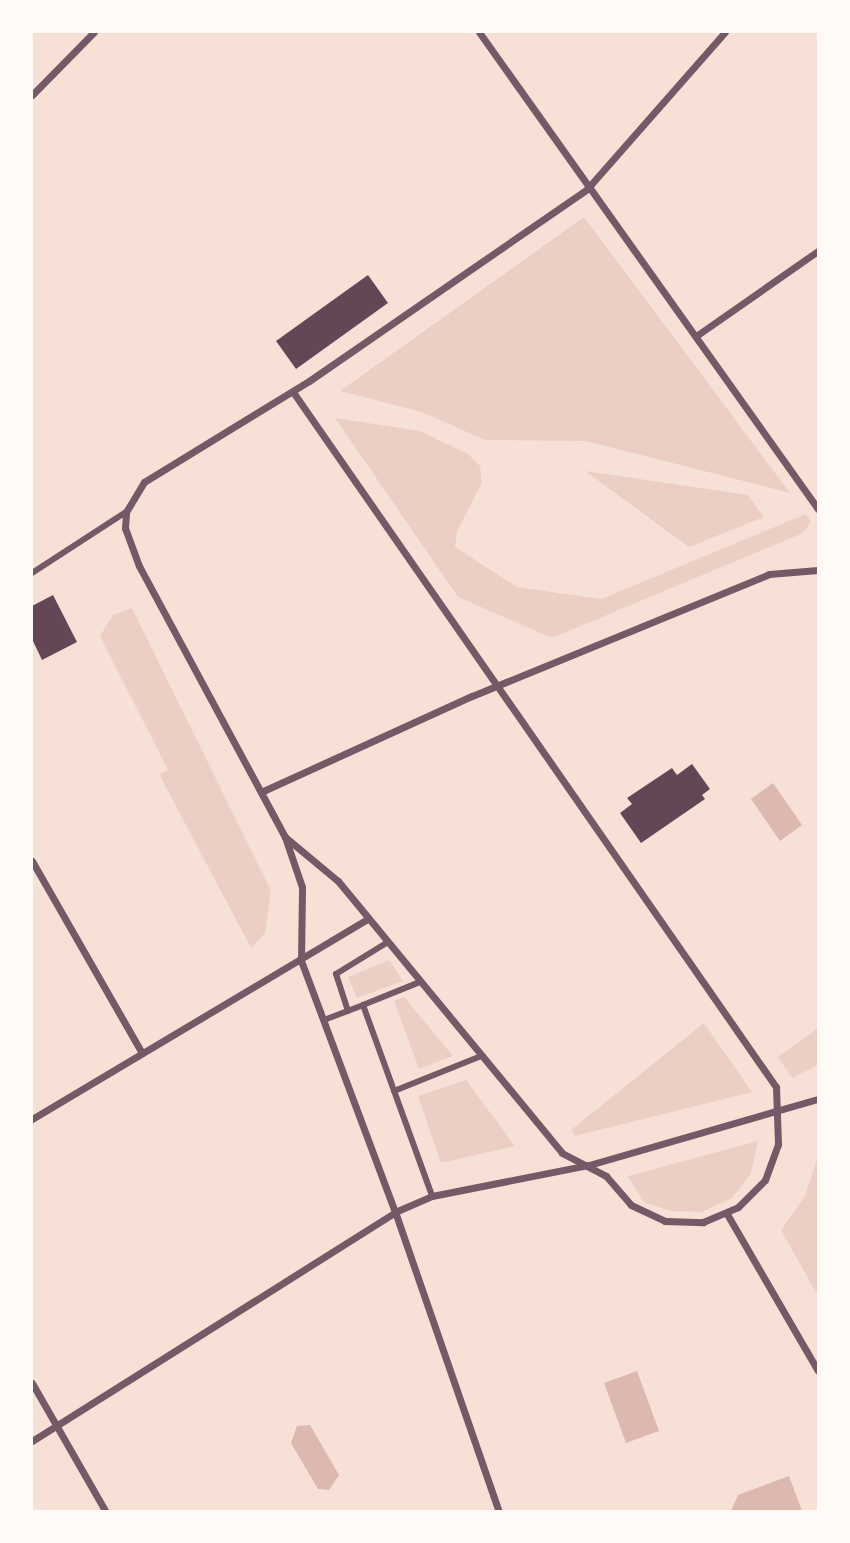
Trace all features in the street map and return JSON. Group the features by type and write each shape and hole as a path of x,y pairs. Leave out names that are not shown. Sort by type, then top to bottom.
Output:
{"street":[{"path":"32,95 94,32"},
{"path":"32,573 126,512 144,482 293,392 587,189 725,32"},
{"path":"479,34 587,189 696,336 818,509"},
{"path":"696,336 818,251"},
{"path":"285,837 338,881 562,1153 589,1165 631,1205 653,1217 690,1223 727,1214 765,1180 775,1157 780,1113 776,1087 499,684 293,392"},
{"path":"126,512 125,528 139,566 285,837 302,887 301,961 395,1212 499,1511"},
{"path":"261,792 499,684 769,575 818,569"},
{"path":"32,861 142,1053"},
{"path":"32,1119 368,919"},
{"path":"348,1011 335,974 388,942"},
{"path":"324,1020 420,982"},
{"path":"363,1005 432,1196"},
{"path":"394,1091 481,1056"},
{"path":"32,1441 395,1212 432,1196 589,1165 780,1113 818,1099"},
{"path":"727,1214 818,1371"},
{"path":"32,1383 106,1511"}],"shaded area":[{"path":"584,217 790,493 586,441 485,440 422,412 340,391"},
{"path":"335,418 420,431 468,454 480,466 482,483 457,531 455,547 517,587 601,599 806,514 811,522 803,533 552,638 458,597"},
{"path":"585,471 748,495 764,517 689,547"},
{"path":"132,608 271,891 265,933 251,948 159,774 168,770 100,636 113,615"},
{"path":"773,783 802,825 780,841 751,799"},
{"path":"389,960 403,981 357,998 348,977"},
{"path":"404,997 453,1056 419,1069 394,1001"},
{"path":"704,1023 752,1092 575,1136 571,1130"},
{"path":"818,1028 818,1065 792,1078 778,1057"},
{"path":"466,1080 515,1146 441,1163 418,1096"},
{"path":"758,1141 751,1173 732,1198 702,1212 671,1211 644,1202 628,1176"},
{"path":"818,1156 818,1296 781,1230 805,1196"},
{"path":"637,1371 659,1431 626,1443 604,1383"},
{"path":"310,1425 339,1475 329,1490 318,1489 291,1443 297,1426"},
{"path":"789,1476 802,1511 731,1511 738,1495"}],"building":[{"path":"368,275 388,303 296,369 276,341"},
{"path":"53,595 77,642 42,660 32,639 32,606"},
{"path":"692,764 710,789 702,795 705,799 641,843 620,813 632,804 627,798 672,768 677,775"}]}
